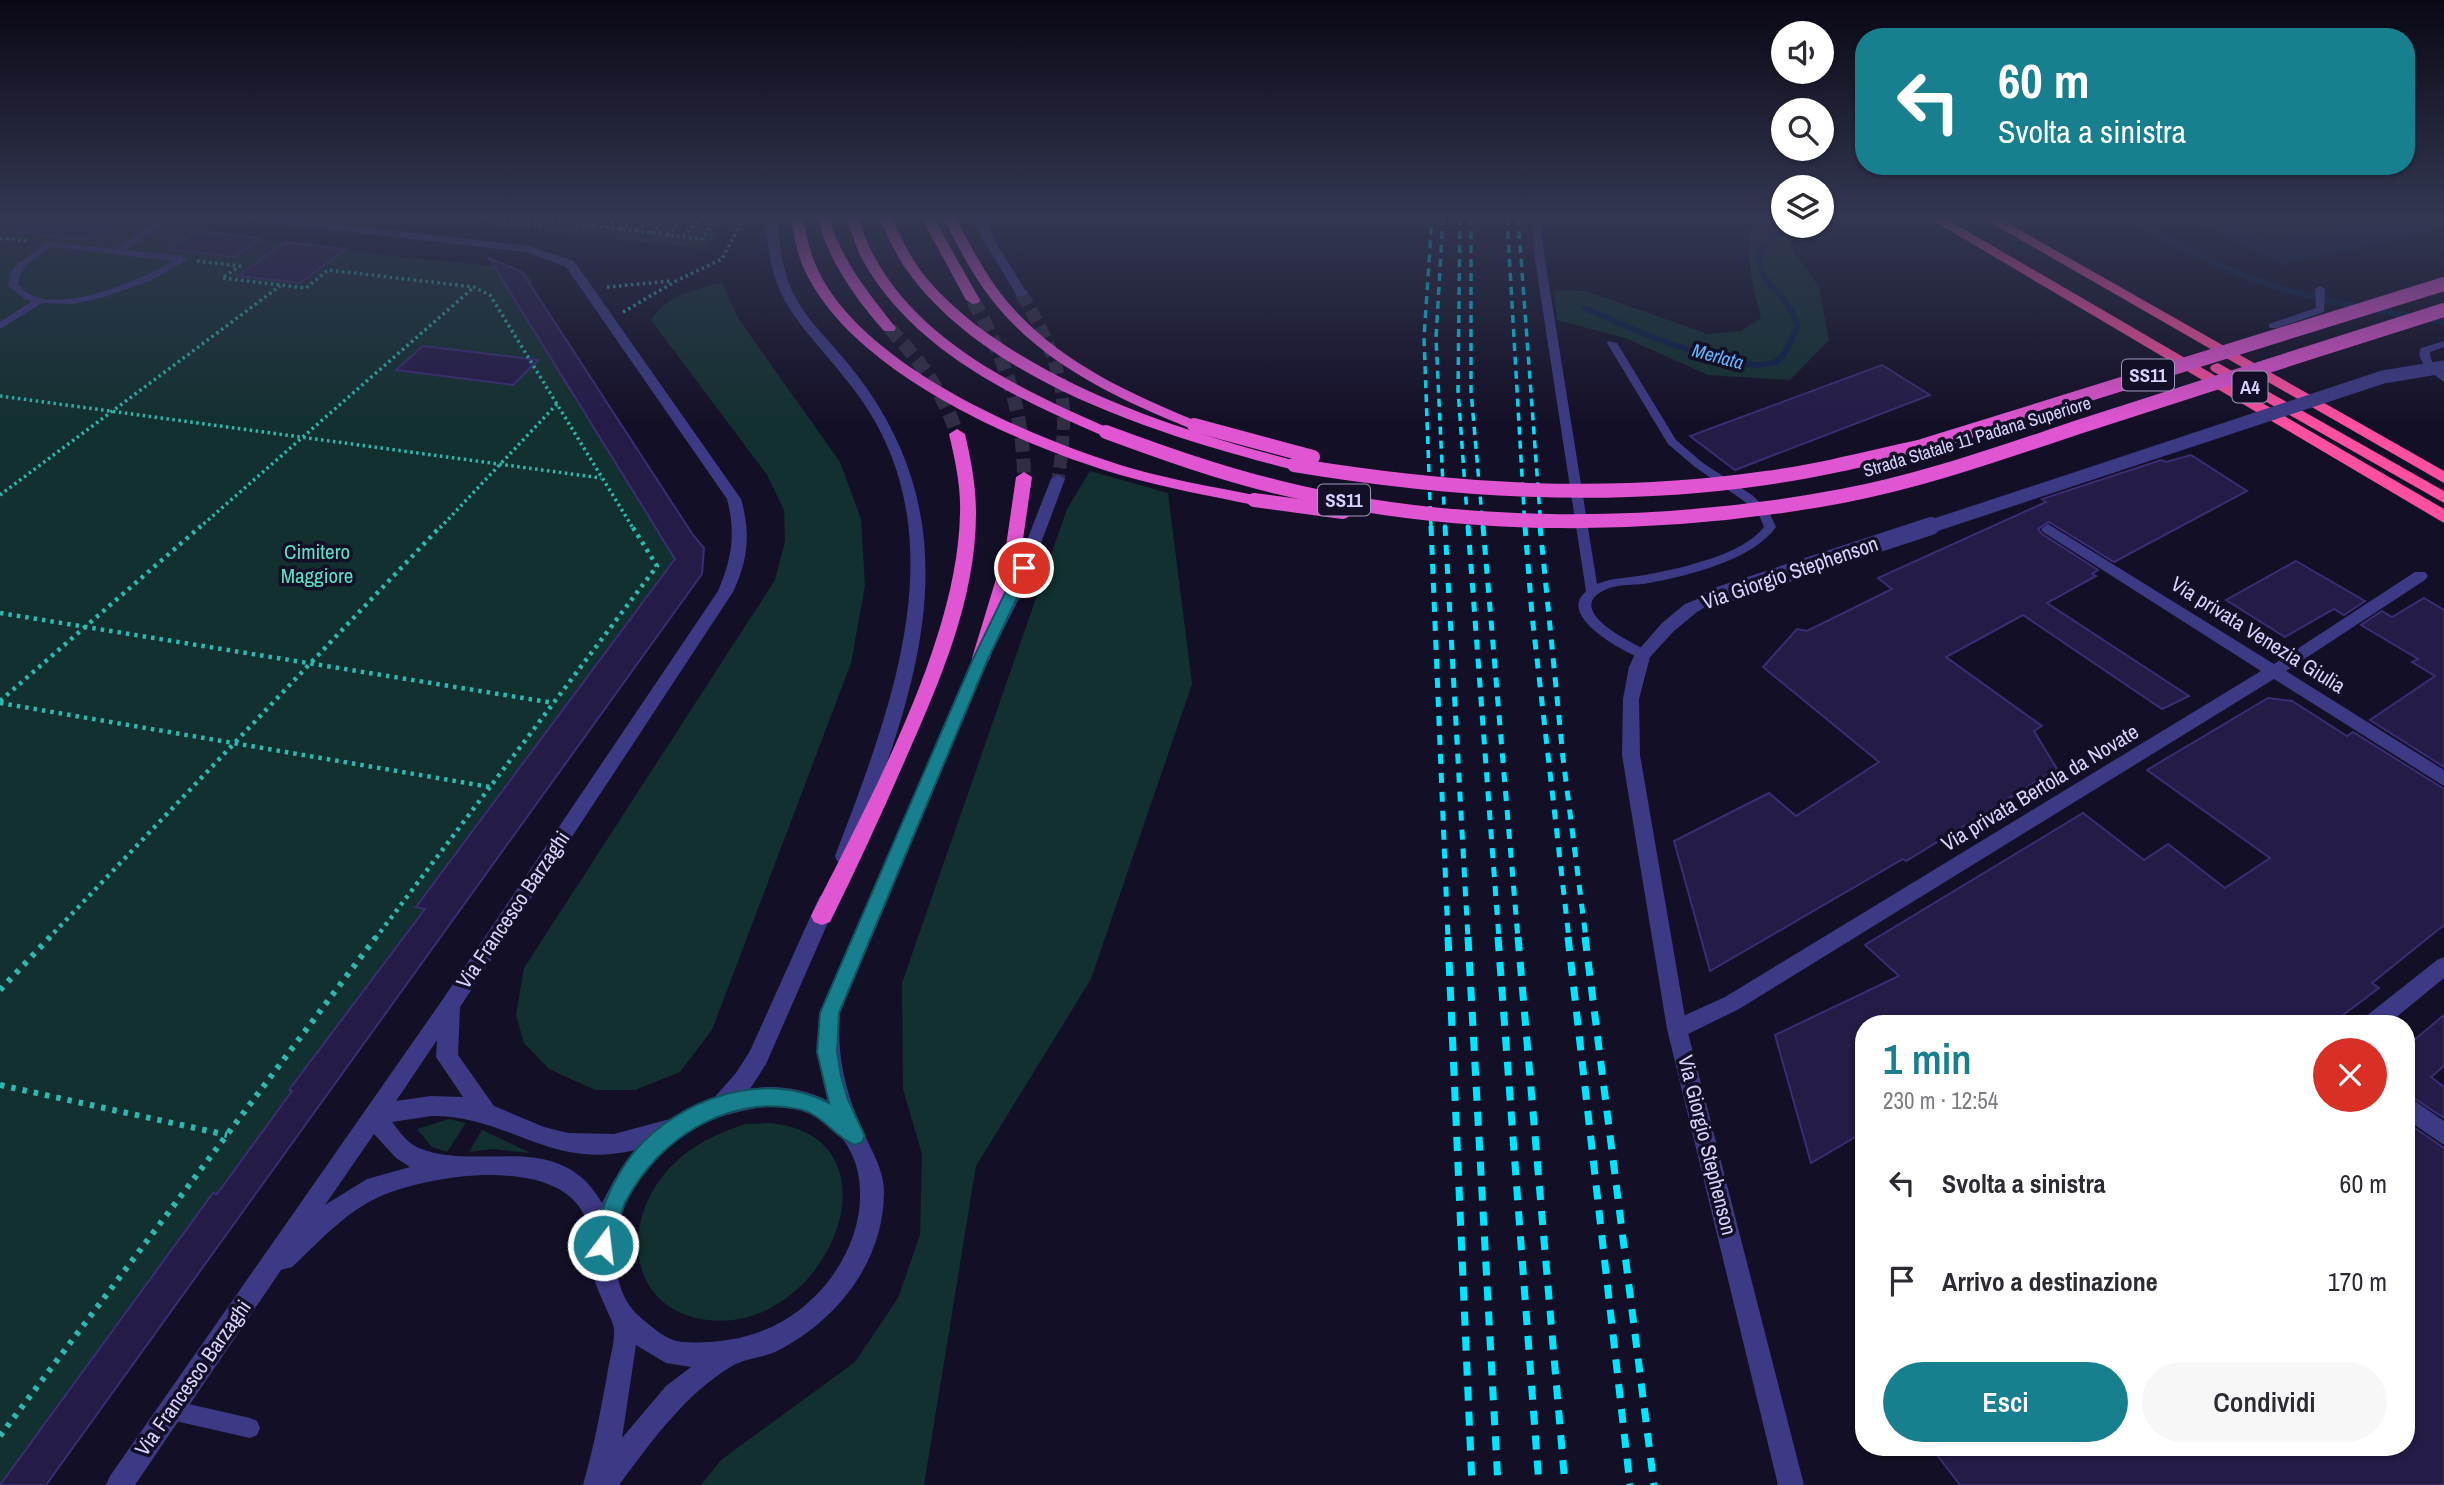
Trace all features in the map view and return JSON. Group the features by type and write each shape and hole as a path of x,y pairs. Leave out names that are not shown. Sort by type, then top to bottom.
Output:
{"highway":[{"path":"822,286 853,326 886,356 939,392 985,416 1110,467 1254,500 1411,521 1508,527 1591,519"},
{"path":"855,286 869,307 889,328"},
{"name":"Strada Statale 11 Padana Superiore","path":"888,286 906,308 941,340 1013,388 1106,432 1195,466 1325,497 1415,510 1547,519 1643,518 1754,510 1841,496 1902,482 2444,310"},
{"name":"Strada Statale 11 Padana Superiore","path":"928,286 953,313 1013,357 1101,403 1189,437 1261,457 1340,474 1415,485 1585,493 1737,484 1852,464 1981,428 2437,286"},
{"path":"965,286 973,300"},
{"path":"990,286 1009,312 1037,339 1077,369 1122,394 1222,434 1365,467 1512,480 1585,493"},
{"path":"2052,286 2444,517"},
{"name":"A4","path":"2075,286 2444,498"},
{"name":"A4","path":"2109,286 2444,478"},
{"path":"2193,334 2444,469"},
{"path":"821,916 875,810 942,651 953,617 961,583 968,516 963,452 957,433"},
{"path":"981,659 1016,538 1024,477"}],"street":[{"path":"722,1104 744,1080 758,1057 821,916 890,735 905,683 918,607 918,533 903,471 878,414 798,316 781,286"},
{"path":"1017,286 1021,293"},
{"name":"Via Francesco Barzaghi","path":"119,1485 450,1004 725,592 737,566 742,541 741,521 734,499 589,288"},
{"name":"Via Giorgio Stephenson","path":"1791,1485 1677,1029 1631,755 1630,699 1637,667 1643,654 1668,626 1691,608 1712,598 2383,377 2444,368"},
{"path":"603,1485 637,1439 675,1395 725,1356 773,1341 816,1313 849,1275 869,1231 873,1189 864,1151 838,1101 831,1076 827,1052 830,1013 981,659 1015,591 1058,479"},
{"name":"Via privata Venezia Giulia","path":"2048,529 2444,779"},
{"name":"Via privata Bertola da Novate","path":"1677,1029 1732,1003 2273,673 2420,576"},
{"path":"2383,1015 2444,966"},
{"path":"450,1004 447,1057 486,1113"},
{"path":"725,1356 670,1352 627,1326 607,1289 603,1245 594,1209 573,1183 538,1167 453,1166 413,1157 373,1117 408,1107 440,1105 486,1113 538,1137 580,1146 626,1144 679,1126 722,1104 766,1096 808,1102 835,1116 855,1136"},
{"path":"2415,1111 2444,1135"},
{"path":"603,1245 615,1199 642,1158 679,1126"},
{"path":"261,1280 340,1207 375,1187 453,1166"},
{"path":"596,1485 610,1434 627,1326"}],"lane":[{"path":"13,286 23,295 41,300 82,299 130,286"},
{"path":"1544,286 1592,592"},
{"path":"2273,326 2317,313 2322,306 2320,289"},
{"path":"0,326 41,300"},
{"path":"1612,343 1672,442 1699,465 1748,498 1764,513 1770,527 1768,533 1755,543 1731,554 1650,579 1619,583 1592,592 1587,598 1586,608 1598,628 1608,637 1643,654"},
{"path":"2444,344 2425,350 2424,356 2427,363 2444,379"},
{"path":"171,1410 250,1428"}],"path":[{"path":"0,495 279,286"},
{"path":"0,1436 657,566 490,295 468,286"},
{"path":"589,288 635,286"},
{"path":"611,320 667,286"},
{"path":"0,702 474,287"},
{"path":"0,396 602,478"},
{"path":"0,990 557,404"},
{"path":"0,613 554,703"},
{"path":"0,702 490,787"},
{"path":"0,1085 227,1135"}],"green space":[{"name":"Cimitero Maggiore","path":"0,286 532,286 704,548 702,574 0,1485"},
{"path":"724,286 738,318 840,462 861,519 865,586 851,663 712,1030 680,1072 635,1090 595,1090 549,1069 524,1043 516,1015 524,968 775,580 785,541 784,510 767,475 651,320 664,305 692,291"},
{"path":"1753,286 1819,287 1829,340 1790,380 1708,375 1625,338 1557,320 1554,290 1586,291 1708,334 1741,331 1761,318"},
{"path":"1090,471 1168,493 1192,684 1091,979 976,1166 924,1485 701,1485 721,1460 855,1362 898,1298 920,1235 922,1154 903,1089 902,983 1067,509"},
{"path":"449,1119 466,1123 447,1152 432,1147 417,1129"},
{"path":"746,1124 777,1124 816,1139 837,1166 843,1200 834,1237 813,1272 783,1300 745,1318 701,1319 677,1311 659,1298 647,1282 640,1262 638,1241 641,1219 649,1197 662,1177 680,1158 710,1138"},
{"path":"482,1130 531,1153 492,1149 469,1152"}],"building":[{"path":"506,286 531,286 704,548 702,574 46,1485 0,1485 425,909 416,907 675,559"},
{"path":"423,346 538,360 513,385 396,370"},
{"path":"1882,365 1930,395 1735,470 1690,436"},
{"path":"2191,455 2247,491 2114,562 2049,522 2038,529 2098,570 2092,574 2096,576 2047,603 2189,696 2162,709 2023,615 1946,657 2042,726 2034,731 2057,769 1906,861 1903,859 1710,971 1674,841 1769,793 1796,816 1879,762 1763,667 1797,629 1807,631 1892,589 1878,578 2046,502 2042,499 2161,460 2166,462"},
{"path":"2296,561 2365,601 2344,615 2334,609 2285,637 2226,600"},
{"path":"2424,598 2444,610 2444,767 2370,720 2435,676 2412,662 2418,659 2361,625 2382,611 2392,617"},
{"path":"2268,698 2292,701 2347,736 2353,732 2444,789 2444,925 2372,983 2379,988 2343,1015 1855,1015 1855,1137 1811,1163 1775,1035 1899,976 1865,945 2083,813 2144,860 2168,844 2225,888 2270,858 2147,770"},
{"path":"2444,1015 2444,1066 2431,1077 2444,1087 2444,1118 2415,1099 2415,1039"},
{"path":"2415,1128 2444,1148 2444,1485 1960,1485 1938,1456 2415,1456"}],"waterway":[{"name":"Merlata","path":"1585,308 1680,347 1708,356 1758,365 1779,359 1798,326 1791,311 1773,286"},
{"name":"Merlata","path":"2274,286 2339,303 2444,322"}],"tunnel":[{"path":"1021,293 1046,340 1060,382 1063,426 1058,479"},
{"path":"973,300 1010,385 1020,429 1024,477"},
{"path":"889,328 929,377 945,404 957,434"}],"railway":[{"path":"1427,286 1424,338 1431,528"},
{"path":"1439,286 1436,338 1445,528"},
{"path":"1459,286 1458,390 1468,528"},
{"path":"1471,286 1471,391 1483,528"},
{"path":"1511,286 1525,528"},
{"path":"1523,286 1541,528"},
{"path":"1431,526 1448,939"},
{"path":"1445,526 1468,939"},
{"path":"1468,526 1499,939"},
{"path":"1483,526 1518,939"},
{"path":"1525,526 1532,615 1569,939"},
{"path":"1540,526 1563,758 1586,939"},
{"path":"1448,937 1472,1485"},
{"path":"1468,937 1498,1485"},
{"path":"1498,937 1539,1485"},
{"path":"1518,937 1565,1485"},
{"path":"1568,937 1630,1485"},
{"path":"1585,937 1654,1485"}],"route":[{"path":"603,1245 615,1199 642,1158 679,1126 722,1104 766,1096 808,1102 835,1116 855,1136 838,1101 831,1076 827,1052 830,1013 837,991 981,659 1024,568"}]}
